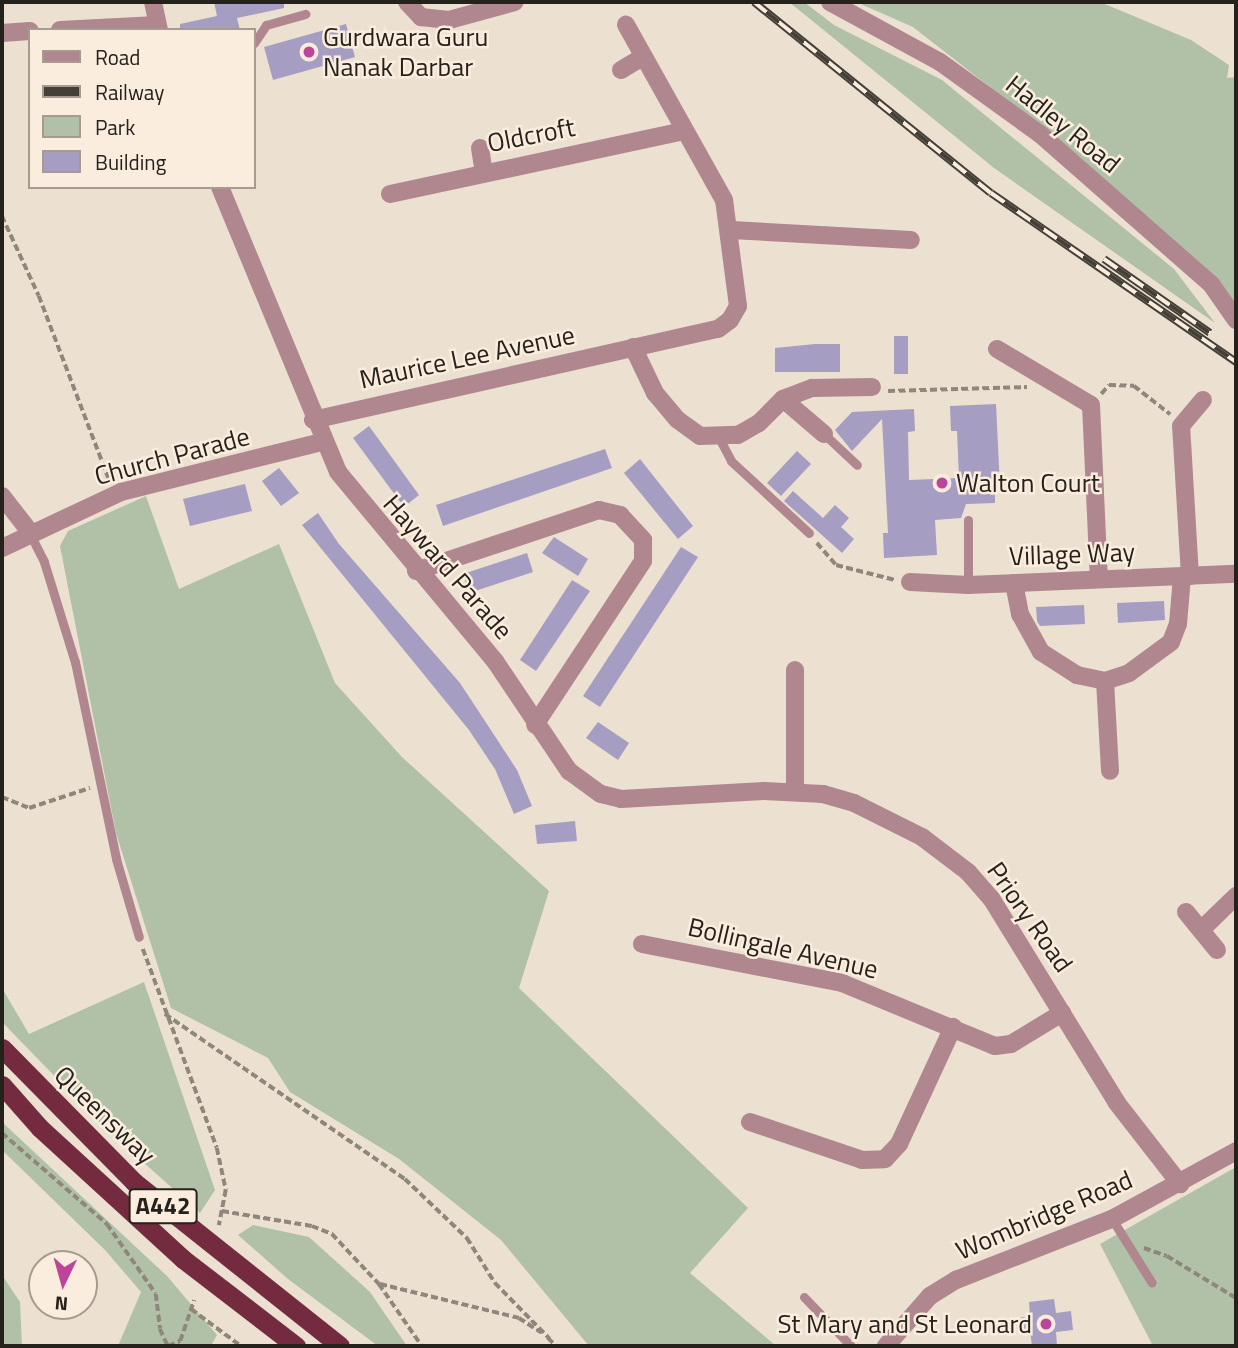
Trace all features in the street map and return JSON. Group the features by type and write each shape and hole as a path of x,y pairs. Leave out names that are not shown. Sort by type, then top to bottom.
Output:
{"highway":[{"name":"Queensway","path":"2,1048 134,1182 340,1346"},
{"name":"Queensway","path":"2,1085 40,1128 183,1259 296,1346"}],"street":[{"path":"125,28 158,27 153,2"},
{"path":"407,2 421,17 449,20 515,2"},
{"name":"Hadley Road","path":"830,2 940,62 1040,134 1211,284 1236,320"},
{"path":"626,25 724,200 731,230 738,306 730,320 718,329 633,347 655,393 678,420 700,436 719,438 759,423 783,399 812,388 872,387"},
{"path":"2,33 28,31"},
{"path":"621,70 643,57"},
{"name":"Oldcroft","path":"390,194 684,131"},
{"path":"480,148 484,172"},
{"path":"220,189 313,420"},
{"path":"731,230 912,240"},
{"name":"Maurice Lee Avenue","path":"313,420 633,347"},
{"path":"997,349 1091,405 1099,579"},
{"path":"783,399 824,434"},
{"path":"1014,583 1020,614 1041,652 1077,675 1105,681 1129,673 1171,642 1178,624 1186,576 1181,426 1203,400"},
{"name":"Hayward Parade","path":"313,420 322,442 357,501 495,661 535,725"},
{"name":"Church Parade","path":"2,548 30,532 114,494 322,442"},
{"path":"2,496 30,532"},
{"path":"415,571 599,510 620,515 643,540 643,561 535,725"},
{"name":"Village Way","path":"910,582 968,585 1236,574"},
{"path":"794,670 795,791"},
{"path":"1105,681 1110,771"},
{"name":"Priory Road","path":"535,725 569,771 601,794 621,799 795,791 854,803 922,837 949,856 999,909 1117,1103 1180,1184"},
{"path":"1201,930 1236,896"},
{"path":"1186,912 1217,950"},
{"name":"Bollingale Avenue","path":"642,944 842,984 1006,1046 1062,1013"},
{"path":"750,1122 876,1161 885,1159 899,1144 953,1027"},
{"name":"Wombridge Road","path":"886,1346 930,1296 956,1280 1112,1219 1236,1151"}],"lane":[{"path":"256,40 266,25 305,15"},
{"path":"824,434 857,465"},
{"path":"719,438 731,461 809,533"},
{"path":"968,520 968,585"},
{"path":"30,532 44,562 75,663 99,785 139,937"},
{"path":"1112,1219 1152,1283"},
{"path":"804,1297 851,1346"}],"path":[{"path":"2,216 39,296 114,494"},
{"path":"872,387 892,392 1053,382"},
{"path":"1091,405 1110,385 1134,386 1161,403 1181,426"},
{"path":"809,533 836,565 910,582"},
{"path":"2,797 29,808 99,785"},
{"path":"139,937 165,1014 218,1148 226,1190 221,1217"},
{"path":"165,1014 405,1179 467,1238 495,1283 556,1346"},
{"path":"2,1133 107,1224 156,1294 160,1329 168,1346 180,1344 194,1300"},
{"path":"222,1211 312,1226 332,1234 379,1284 422,1346"},
{"path":"1128,1244 1167,1256 1236,1298"},
{"path":"379,1284 519,1318 550,1339"},
{"path":"191,1308 241,1346"}],"green space":[{"path":"789,2 804,2 834,25 942,80 1174,269 1215,323 994,168"},
{"path":"856,2 1100,2 1191,40 1229,65 1227,78 1236,77 1236,305 1082,159 913,27"},
{"path":"146,496 179,589 279,544 335,683 402,757 549,891 519,988 748,1208 690,1273 776,1346 589,1346 501,1240 399,1159 290,1092 268,1058 171,1008 116,833 60,546 68,531"},
{"path":"144,982 215,1190 200,1213 104,1127 2,1022 2,988 29,1034"},
{"path":"2,1122 167,1276 217,1335 211,1346 118,1346 141,1292 105,1250 2,1150"},
{"path":"1236,1167 1236,1346 1153,1346 1100,1244"},
{"path":"253,1225 309,1237 370,1292 407,1346 378,1346 288,1279 238,1235"},
{"path":"2,1275 20,1302 22,1346 2,1346"}],"building":[{"path":"214,2 284,2 284,8 237,18 240,28 180,28 180,24 217,16"},
{"name":"Gurdwara Guru Nanak Darbar","path":"346,24 355,57 273,80 264,47"},
{"path":"894,336 908,336 908,374 894,374"},
{"path":"840,344 840,372 775,372 775,348"},
{"name":"Walton Court","path":"996,404 1000,487 995,487 995,503 966,504 961,518 935,520 937,555 884,558 883,533 888,533 882,419 852,451 835,430 852,412 914,409 915,431 908,432 909,480 959,478 957,431 951,431 950,406"},
{"path":"369,426 419,495 404,507 353,438"},
{"path":"605,449 612,468 443,526 436,505"},
{"path":"797,451 811,464 781,496 767,483"},
{"path":"640,459 693,526 678,539 624,473"},
{"path":"279,468 299,493 281,506 262,481"},
{"path":"245,484 252,511 190,526 183,499"},
{"path":"793,491 823,518 835,505 849,518 841,527 854,539 842,553 784,501"},
{"path":"318,513 339,544 460,683 517,770 532,806 514,814 495,769 469,730 302,525"},
{"path":"554,537 588,559 578,576 542,553"},
{"path":"681,547 698,557 600,707 583,696"},
{"path":"527,553 533,572 469,593 463,574"},
{"path":"572,580 590,591 536,671 520,660"},
{"path":"1164,601 1165,620 1118,623 1117,603"},
{"path":"1084,605 1085,624 1040,626 1037,621 1036,607"},
{"path":"598,722 629,743 618,760 586,738"},
{"path":"575,821 577,841 537,844 535,825"},
{"name":"St Mary and St Leonard","path":"1054,1299 1056,1313 1071,1311 1073,1330 1056,1332 1057,1346 1032,1346 1030,1331 1020,1332 1018,1318 1030,1316 1029,1302"}],"railway":[{"path":"754,2 991,193 1236,362"},
{"path":"1104,259 1210,333"}],"place":[{"name":"Gurdwara Guru Nanak Darbar","path":"309,52"},
{"name":"Walton Court","path":"942,483"},
{"name":"St Mary and St Leonard","path":"1046,1324"}]}
